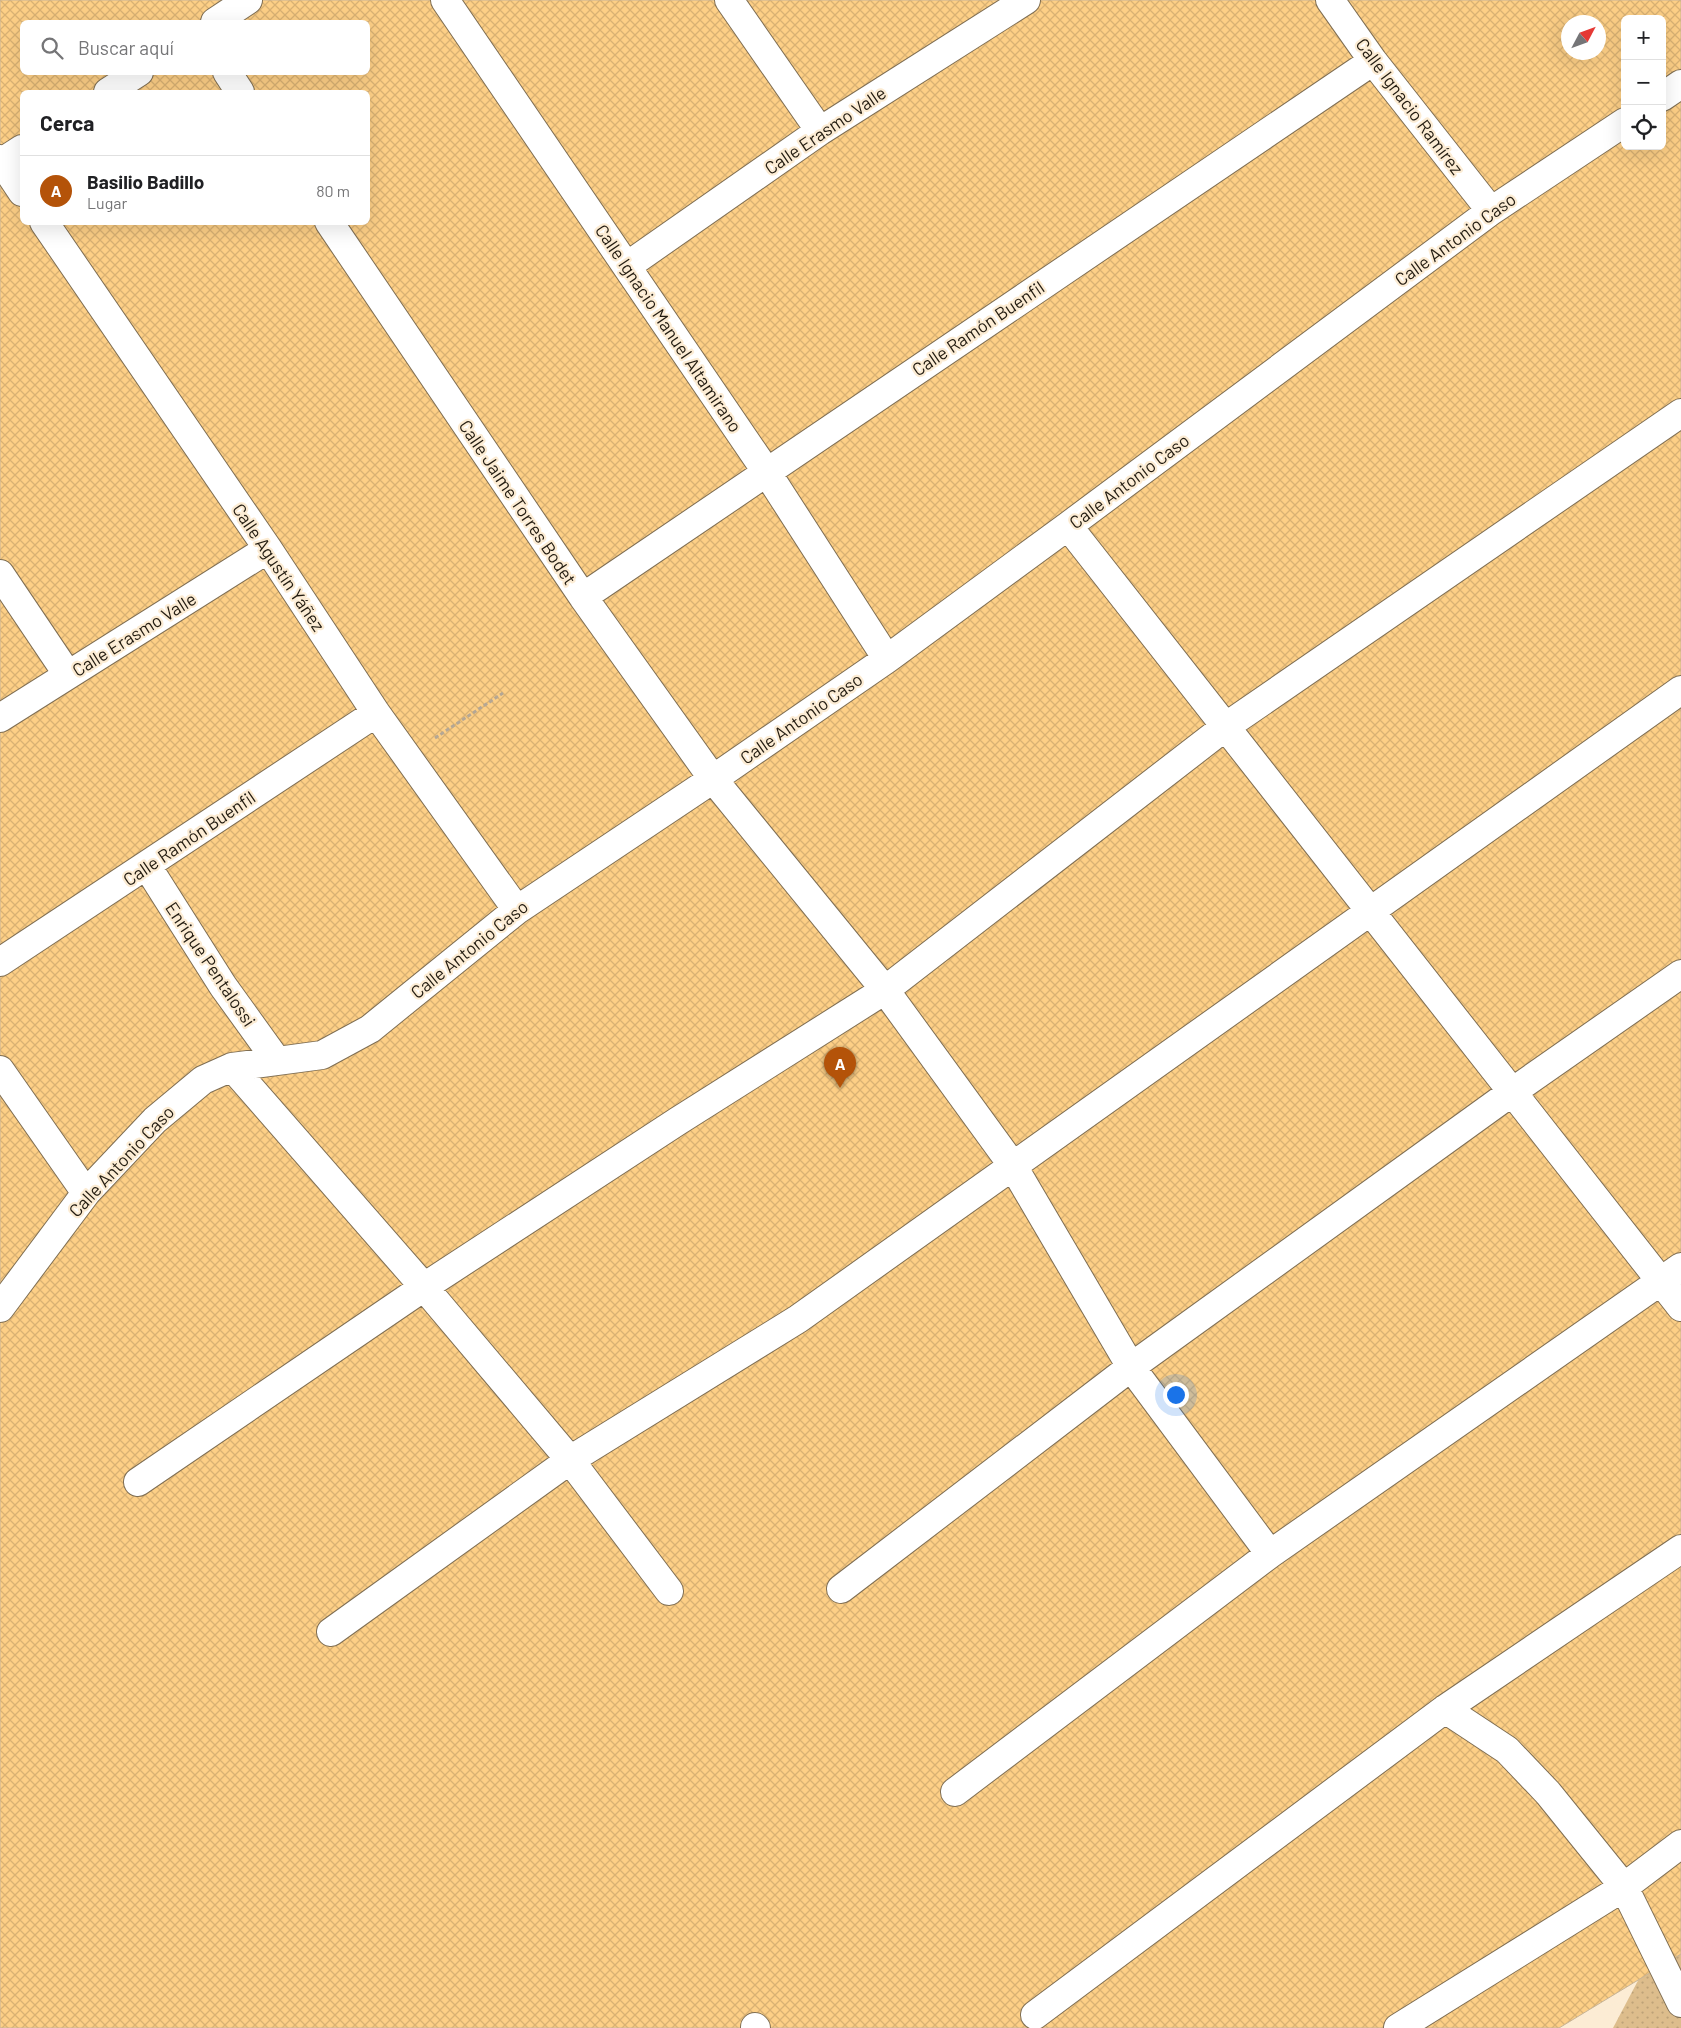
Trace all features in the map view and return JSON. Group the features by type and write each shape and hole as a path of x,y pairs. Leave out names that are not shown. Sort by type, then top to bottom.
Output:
{"street":[{"path":"218,20 248,0"},
{"name":"Calle Ignacio Manuel Altamirano","path":"445,0 766,472 886,659"},
{"path":"729,0 820,131"},
{"name":"Calle Erasmo Valle","path":"627,266 820,131 1026,0"},
{"name":"Calle Ignacio Ramírez","path":"1330,0 1374,61 1491,211"},
{"name":"Calle Ramón Buenfil","path":"583,597 1374,61"},
{"path":"111,90 134,75"},
{"path":"229,75 239,90"},
{"path":"1666,94 1681,84"},
{"name":"Calle Antonio Caso","path":"0,1308 86,1192 155,1120 203,1080 232,1067 322,1056 370,1029 516,910 713,779 886,659 1491,211 1621,125"},
{"path":"8,157 20,187"},
{"name":"Calle Agustín Yáñez","path":"46,225 268,549 376,713 516,910"},
{"name":"Calle Jaime Torres Bodet","path":"331,225 583,597 713,779 885,990 1013,1166 1131,1367 1270,1554"},
{"path":"138,1482 424,1287 678,1121 885,990 1225,727 1681,413"},
{"path":"1068,526 1512,1092 1671,1274 1681,1307"},
{"name":"Calle Erasmo Valle","path":"0,718 268,549"},
{"path":"0,574 68,675"},
{"path":"331,1632 570,1460 798,1319 1681,690"},
{"name":"Calle Ramón Buenfil","path":"0,962 376,713"},
{"name":"Enrique Pentalossi","path":"147,866 223,986 277,1061"},
{"path":"841,1589 1131,1367 1512,1092 1681,974"},
{"path":"232,1067 424,1287 570,1460 669,1591"},
{"path":"0,1070 86,1192"},
{"path":"955,1792 1270,1554 1671,1274"},
{"path":"1035,2014 1446,1709 1681,1549"},
{"path":"1446,1709 1507,1750 1548,1794 1624,1887 1681,2003"},
{"path":"1398,2028 1624,1887 1681,1844"}],"path":[{"path":"408,756 503,693"}],"shaded area":[{"path":"1681,1936 1681,2028 1613,2028 1652,1954"}],"building":[{"path":"0,0 1681,0 1681,1954 1559,2028 0,2028"}],"place":[{"name":"Basilio Badillo","path":"840,1088"}]}
